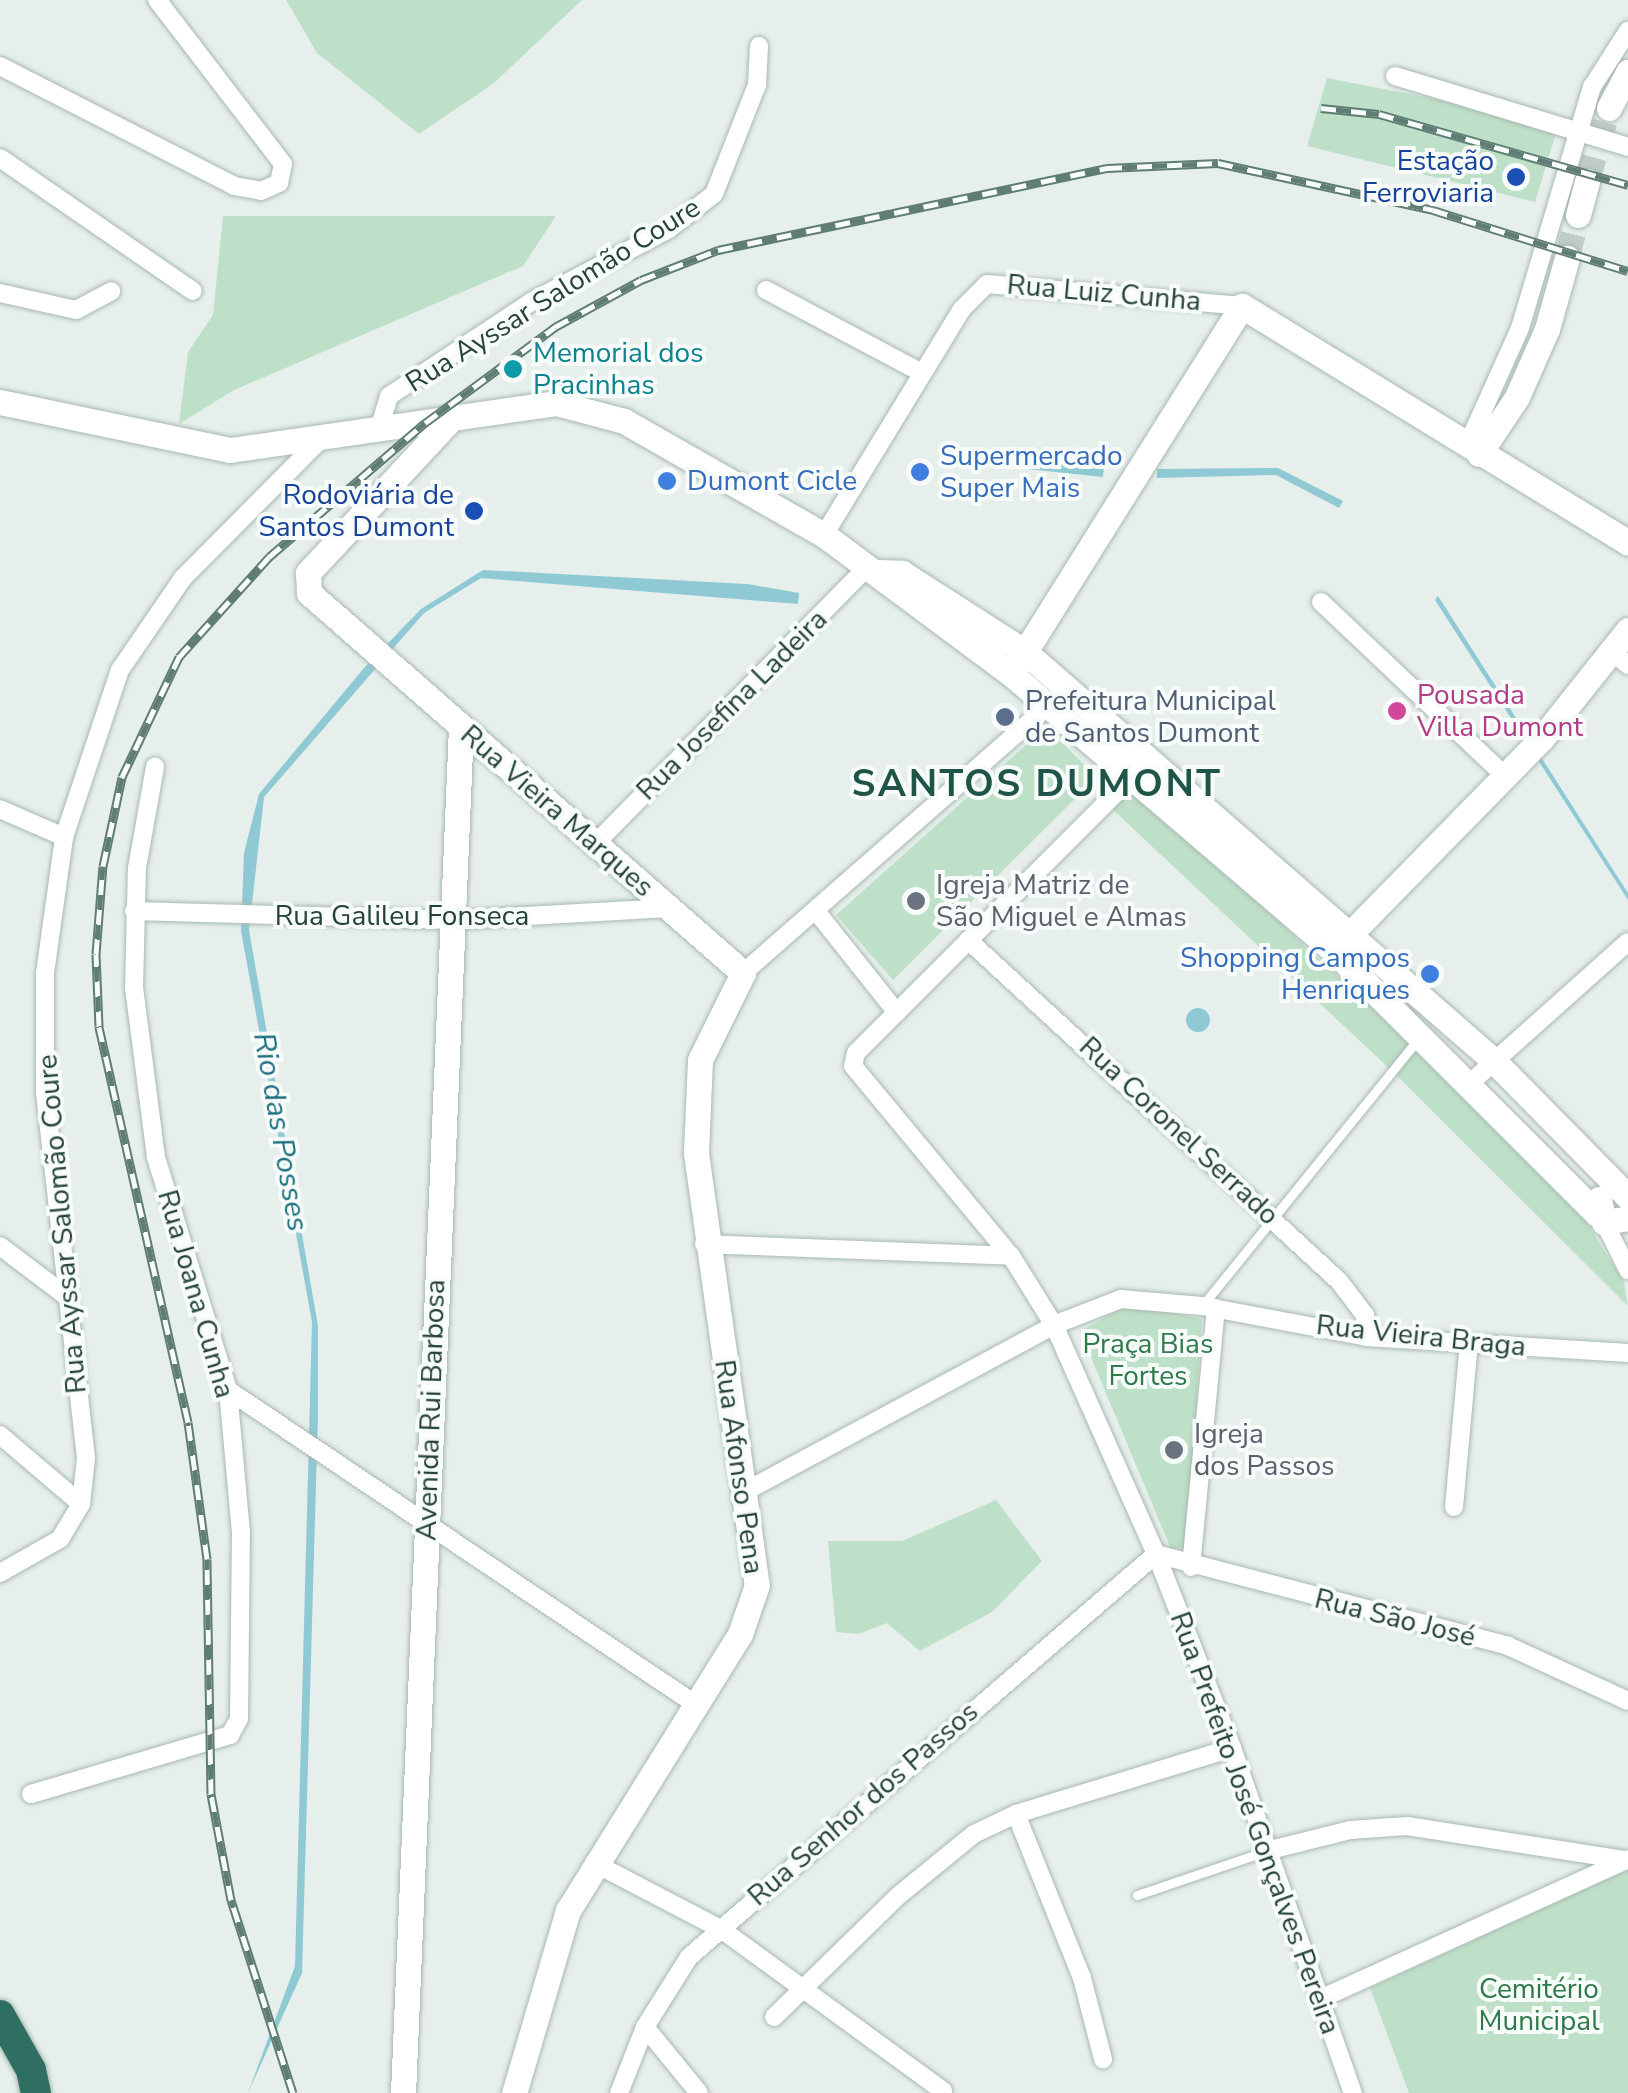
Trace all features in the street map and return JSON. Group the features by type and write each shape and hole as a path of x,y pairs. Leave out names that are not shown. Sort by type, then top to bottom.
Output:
{"highway":[{"path":"0,2015 31,2070 36,2093"}],"main road":[{"path":"1609,108 1628,72"},
{"path":"1578,215 1587,181"},
{"path":"1473,450 1517,398 1547,328 1566,258"},
{"path":"1010,674 1242,306"},
{"name":"Rua Luiz Cunha","path":"1242,306 1628,543"},
{"path":"0,402 230,450 556,403 597,409 824,535 873,569 892,592 1010,674 1256,884 1469,1084 1618,1216"},
{"name":"Rua Vieira Marques","path":"450,420 308,573 309,593 743,972"},
{"path":"873,569 902,573 1026,652 1352,932 1493,1060 1618,1216"},
{"path":"1352,932 1620,658 1628,630"},
{"path":"1048,706 1065,703 1151,758"},
{"name":"Avenida Rui Barbosa","path":"403,2093 455,920 460,727"},
{"path":"1256,884 1324,928 1352,932"},
{"name":"Rua Afonso Pena","path":"514,2093 568,1910 594,1862 740,1634 758,1585 704,1244 696,1153 700,1060 743,972"}],"street":[{"path":"0,66 234,186 261,191 279,183 285,174 276,153 157,0"},
{"path":"1473,450 1520,328 1576,134 1602,65 1628,31"},
{"name":"Rua Ayssar Salomão Coure","path":"379,429 389,396 531,302 669,229 714,194 757,85 759,46"},
{"path":"1394,76 1628,147"},
{"path":"0,158 193,291"},
{"name":"Rua Luiz Cunha","path":"824,535 962,309 987,284 1242,306"},
{"path":"766,290 922,374"},
{"path":"0,294 76,310 111,291"},
{"name":"Rua Ayssar Salomão Coure","path":"81,1504 86,1458 45,1093 45,973 64,837 120,670 183,578 320,440"},
{"name":"Rua Josefina Ladeira","path":"595,844 873,569"},
{"path":"1321,602 1368,646 1521,760"},
{"path":"743,972 1048,706"},
{"path":"1151,758 856,1053 856,1074 1011,1256 1054,1325 1156,1554"},
{"name":"Rua Joana Cunha","path":"31,1794 210,1742 235,1728 241,1533 228,1390 156,1157 134,988 134,912 155,768"},
{"path":"0,808 64,837"},
{"name":"Rua Galileu Fonseca","path":"134,912 455,920 669,908"},
{"path":"816,911 897,1013"},
{"name":"Rua Coronel Serrado","path":"968,940 1274,1218 1358,1302 1368,1337"},
{"path":"1469,1084 1628,942"},
{"path":"1618,1216 1628,1270"},
{"path":"704,1244 1011,1256"},
{"path":"0,1246 66,1296"},
{"path":"746,1491 1054,1325 1121,1299 1209,1307 1191,1568"},
{"name":"Rua Vieira Braga","path":"1209,1307 1368,1337 1628,1353"},
{"path":"1454,1507 1469,1343"},
{"path":"228,1390 314,1452 696,1704"},
{"path":"0,1435 81,1504 60,1539 0,1573"},
{"name":"Rua São José","path":"1156,1554 1191,1568 1508,1646 1628,1701"},
{"name":"Rua Prefeito José Gonçalves Pereira","path":"1156,1554 1232,1748 1352,2093"},
{"name":"Rua Senhor dos Passos","path":"619,2093 646,2027 689,1957 1156,1554"},
{"path":"774,2017 936,1862 1016,1814 1232,1748"},
{"path":"1016,1814 1082,1978 1103,2059"},
{"path":"1266,1851 1350,1830 1407,1826 1627,1859"},
{"path":"1320,1999 1627,1859"},
{"path":"594,1862 721,1929 943,2091"},
{"path":"646,2027 699,2093"}],"lane":[{"path":"1209,1307 1274,1218 1420,1037"},
{"path":"1137,1895 1266,1851"}],"green space":[{"path":"286,0 582,0 494,83 419,134 317,53"},
{"path":"1327,78 1559,123 1535,202 1307,146"},
{"path":"223,216 556,216 523,266 234,390 179,424 188,352 213,315"},
{"path":"1046,727 1097,777 893,980 836,915"},
{"path":"1133,786 1413,1046 1585,1220 1624,1282 1628,1306 1392,1071 1110,807"},
{"name":"Praça Bias Fortes","path":"1130,1304 1202,1319 1187,1547 1171,1549 1080,1331"},
{"path":"996,1500 1042,1561 992,1612 920,1651 887,1623 858,1634 836,1632 828,1541 902,1541"},
{"name":"Cemitério Municipal","path":"1628,1869 1628,2093 1409,2093 1370,1988"}],"water":[{"path":"989,455 1104,467 1103,477 988,465"},
{"path":"1278,468 1343,501 1339,508 1276,475 1157,478 1157,469"},
{"name":"Rio das Posses","path":"483,570 747,584 799,593 798,604 481,578 424,613 264,797 249,930 318,1326 318,1414 302,1973 248,2093 295,1966 312,1322 241,931 244,853 259,794 364,668 421,609"},
{"path":"1438,596 1628,893 1628,900 1435,600"},
{"path":"1198,1008 1210,1020 1198,1032 1186,1020"}],"tunnel":[{"path":"1587,181 1609,108"},
{"path":"1567,258 1578,215"}],"railway":[{"path":"1321,108 1379,114 1628,185"},
{"path":"293,2093 231,1900 211,1794 207,1559 188,1422 99,1026 96,954 103,866 122,777 179,657 269,557 425,423 555,327 641,280 718,250 1107,168 1218,163 1433,210 1628,271"}],"place":[{"name":"Estação Ferroviaria","path":"1516,177"},
{"name":"Memorial dos Pracinhas","path":"513,369"},
{"name":"Supermercado Super Mais","path":"920,472"},
{"name":"Dumont Cicle","path":"667,481"},
{"name":"Rodoviária de Santos Dumont","path":"474,511"},
{"name":"Pousada Villa Dumont","path":"1397,711"},
{"name":"Prefeitura Municipal de Santos Dumont","path":"1005,717"},
{"name":"Igreja Matriz de São Miguel e Almas","path":"916,901"},
{"name":"Shopping Campos Henriques","path":"1430,974"},
{"name":"Igreja dos Passos","path":"1174,1450"}],"district":[{"name":"SANTOS DUMONT","path":"1037,784"}]}
